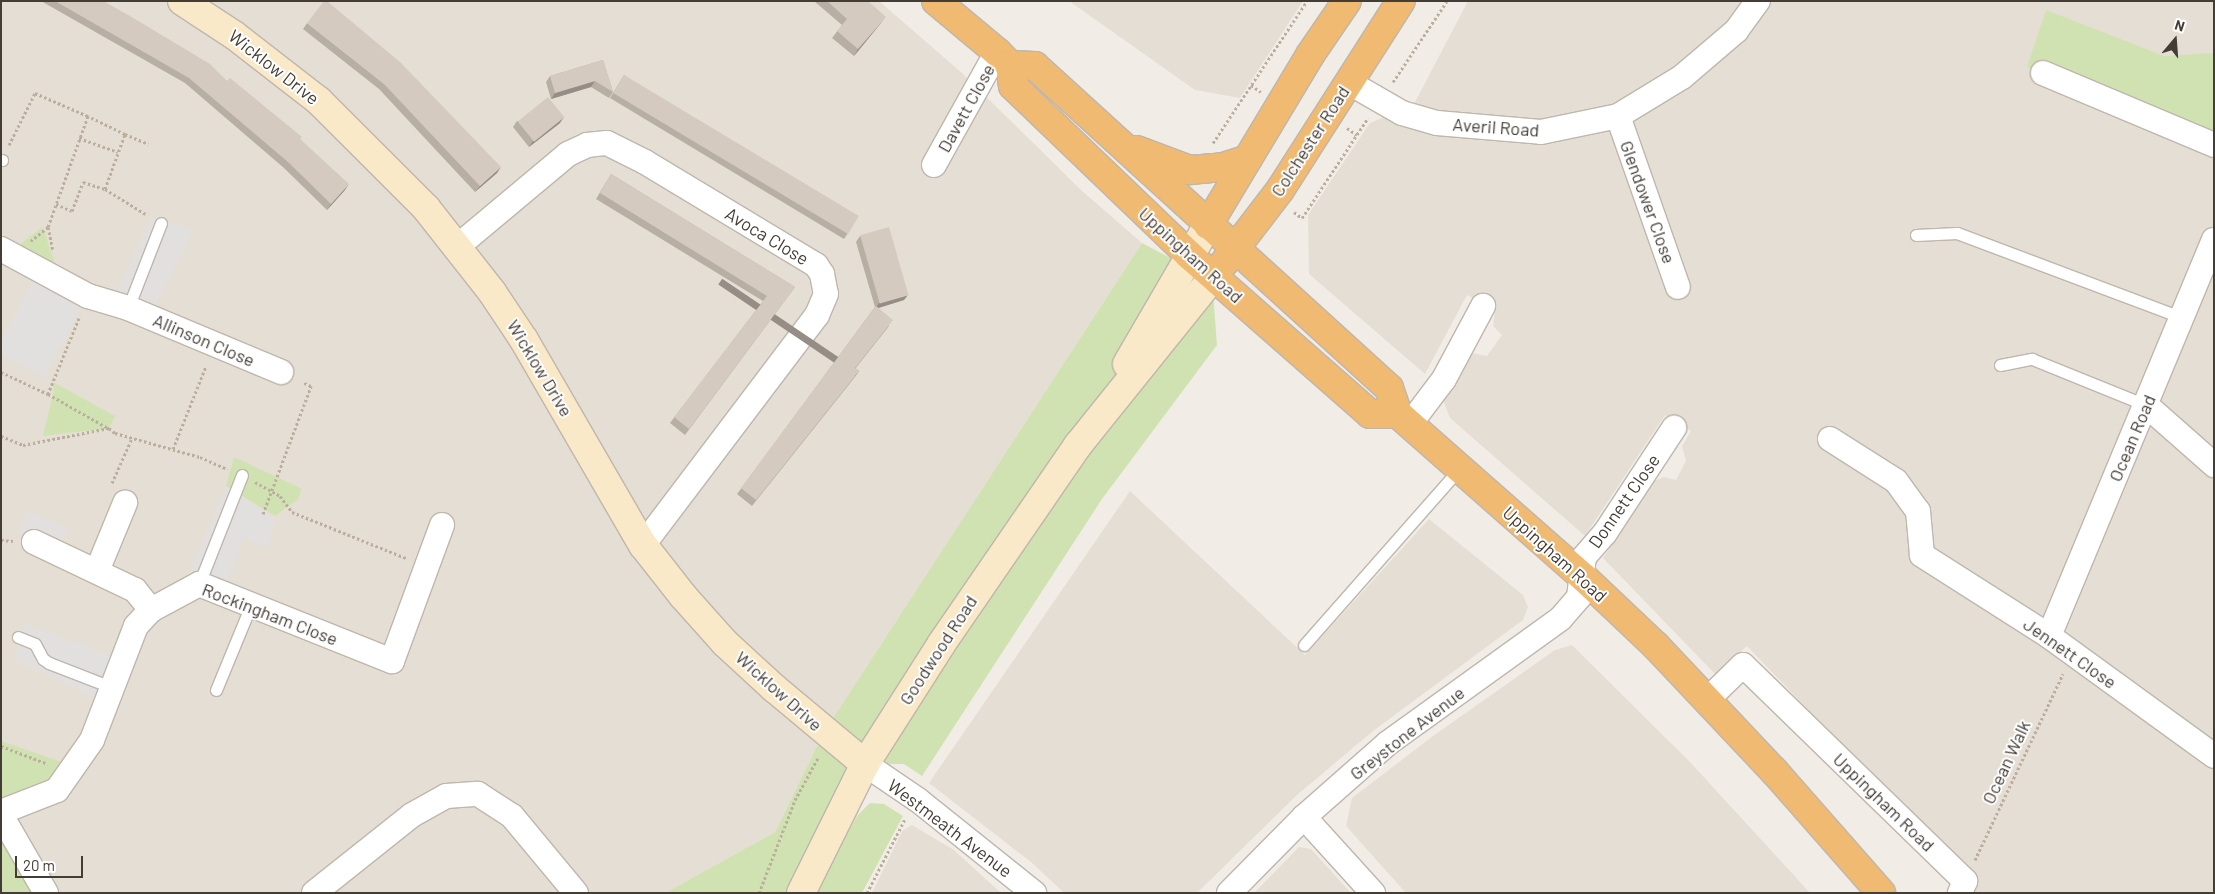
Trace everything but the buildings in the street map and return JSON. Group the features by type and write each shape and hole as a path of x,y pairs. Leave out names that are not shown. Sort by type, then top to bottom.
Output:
{"highway":[{"path":"936,1 1004,58"},
{"path":"1208,224 1310,55 1347,1"},
{"name":"Colchester Road","path":"1214,276 1280,190 1401,1"},
{"name":"Uppingham Road","path":"1004,58 1035,66 1208,224 1272,278 1389,388 1404,419 1458,469 1583,577 1707,700 1881,893"},
{"name":"Uppingham Road","path":"1004,58 1013,86 1189,254 1370,414 1404,419"},
{"path":"1114,137 1153,158 1190,170 1224,167 1248,159"}],"street":[{"name":"Wicklow Drive","path":"182,1 277,67 319,101 393,172 458,246 524,340 643,545 726,643 830,737 865,764"},
{"name":"Averil Road","path":"1348,82 1395,109 1437,123 1540,132 1618,116 1682,78 1736,31 1758,1"},
{"name":"Davett Close","path":"934,165 1004,58"},
{"path":"2043,73 2214,145"},
{"name":"Glendower Close","path":"1618,116 1678,287"},
{"name":"Avoca Close","path":"458,246 568,154 587,145 607,143 627,150 816,265 822,274 826,294 817,315 643,545"},
{"name":"Goodwood Road","path":"1096,420 1189,254 1208,224"},
{"name":"Ocean Road","path":"2050,636 2214,240"},
{"name":"Allinson Close","path":"7,252 88,296 128,308 281,372"},
{"name":"Goodwood Road","path":"801,893 865,764 942,643 1096,420 1214,276"},
{"path":"1404,419 1444,379 1483,306"},
{"path":"2146,405 2214,465"},
{"name":"Donnett Close","path":"1583,577 1584,558 1605,533 1674,428"},
{"name":"Jennett Close","path":"1830,439 1896,481 1918,511 1922,555 2050,636 2072,654 2214,756"},
{"path":"97,572 125,504"},
{"name":"Rockingham Close","path":"1,813 57,790 92,740 136,626 151,610 199,584 392,661 442,525"},
{"path":"34,542 135,590 151,610"},
{"name":"Greystone Avenue","path":"1229,893 1304,817 1388,743 1561,618 1579,597 1583,577"},
{"name":"Uppingham Road","path":"1707,700 1743,665 1963,887"},
{"name":"Westmeath Avenue","path":"865,764 918,800 1034,893"},
{"path":"314,893 412,815 446,796 478,794 512,816 576,893"},
{"path":"1,813 46,893"},
{"path":"1304,817 1373,893"}],"lane":[{"path":"128,308 161,223"},
{"path":"1916,235 1938,237 1957,233 2181,317"},
{"path":"2000,365 2032,359 2146,405"},
{"path":"1304,644 1458,469"},
{"path":"199,584 242,475"},
{"path":"216,690 251,605"},
{"path":"18,637 35,644 43,659 49,663 111,687"}],"path":[{"path":"1208,149 1307,1"},
{"path":"1,160 35,93 148,144"},
{"path":"7,252 48,227 88,116"},
{"path":"105,189 125,134"},
{"path":"79,138 118,152"},
{"path":"56,204 72,211 83,182 105,189 161,223"},
{"path":"48,394 88,296"},
{"path":"173,450 214,344"},
{"path":"1,372 132,438 173,450 242,475 280,496 292,512 399,556"},
{"path":"263,514 311,386 281,372"},
{"path":"1,436 23,446 109,428"},
{"path":"125,504 108,494 132,438"},
{"name":"Ocean Walk","path":"1963,887 2072,654"},
{"path":"759,893 796,800 830,737"},
{"path":"1,746 69,772"},
{"path":"867,893 918,800"}],"shaded area":[{"path":"1,1 879,1 962,73 1081,190 1142,243 824,732 775,832 665,893 1,893"},
{"path":"1069,1 1303,1 1240,98 1195,90"},
{"path":"1468,1 2214,1 2214,893 1969,893 1960,868 1747,646 1716,675 1603,558 1654,481 1664,477 1676,480 1686,461 1682,446 1691,431 1665,415 1585,536 1450,418 1441,395 1457,363 1472,353 1487,356 1502,335 1493,326 1495,311 1467,295 1425,374 1309,274 1308,215 1370,123 1414,104"},
{"path":"151,217 194,229 149,317 114,299"},
{"path":"39,270 88,296 44,377 1,354 1,341"},
{"path":"226,486 275,519 268,549 244,538 224,586 188,575"},
{"path":"1130,491 1305,655 1429,519 1523,595 1528,607 1523,620 1373,731 1297,795 1197,893 1064,893 1031,862 929,783"},
{"path":"28,511 67,528 57,551 18,534"},
{"path":"23,624 114,656 105,702 14,660"},
{"path":"1572,645 1690,762 1810,893 1406,893 1346,826 1352,798 1433,736 1555,650"},
{"path":"912,825 954,850 1001,893 872,893 902,831"},
{"path":"1299,847 1311,849 1351,893 1254,893"}],"green space":[{"path":"2046,10 2164,56 2214,53 2214,145 2027,67"},
{"path":"43,227 59,277 11,251"},
{"path":"1142,243 1212,280 1217,345 1102,499 922,776 904,764 865,764 795,893 665,893 775,832 824,732"},
{"path":"53,382 115,416 109,428 43,436 54,390"},
{"path":"234,457 302,489 298,499 275,516 226,486"},
{"path":"1,741 73,766 1,812"},
{"path":"870,803 884,804 903,816 862,893 814,893 857,816"},
{"path":"1,828 45,893 2,893"}]}
